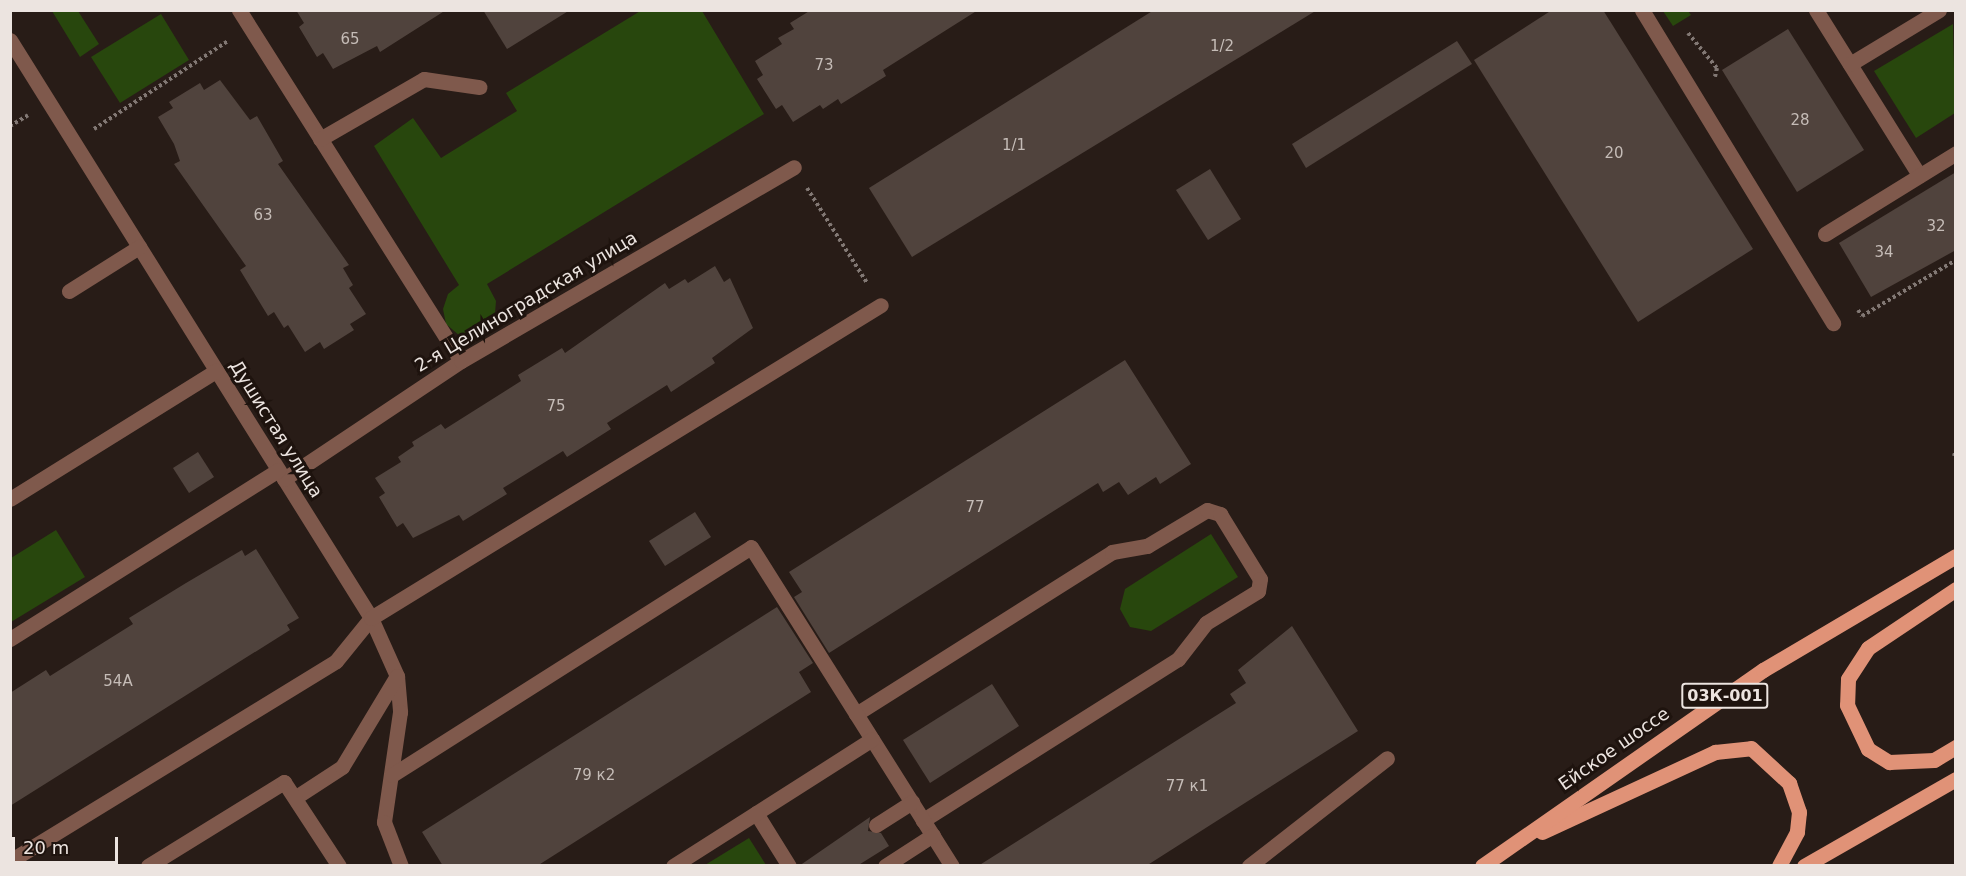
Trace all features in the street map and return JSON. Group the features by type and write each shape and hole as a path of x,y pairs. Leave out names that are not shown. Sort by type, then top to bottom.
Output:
{"main road":[{"name":"Ейское шоссе","path":"1482,866 1763,670 1956,556"},
{"path":"1956,589 1868,648 1848,679 1847,705 1868,749 1889,762 1934,760 1956,747"},
{"name":"03К-001","path":"1504,850 1715,752 1751,748 1789,783 1799,812 1797,832 1779,866"},
{"path":"1804,866 1956,779"}],"street":[{"path":"239,10 461,361"},
{"path":"1642,10 1833,323"},
{"path":"1816,10 1919,175"},
{"path":"1850,64 1939,10"},
{"name":"Душистая улица","path":"10,40 371,618 397,676 400,712 384,834 401,866"},
{"path":"320,139 424,79 479,87"},
{"path":"1826,234 1956,153"},
{"name":"2-я Целиноградская улица","path":"10,639 461,361 794,167"},
{"path":"69,291 140,247"},
{"path":"10,861 336,661 371,618 881,305"},
{"path":"10,499 216,371"},
{"path":"856,714 1112,552 1147,546 1207,510 1220,514 1260,579 1257,591 1206,623 1178,659 923,820"},
{"path":"392,775 751,547 952,866"},
{"path":"296,797 342,767 397,676"},
{"path":"673,866 872,739"},
{"path":"1249,866 1387,758"},
{"path":"147,866 284,782 296,797 339,866"},
{"path":"876,825 912,802"},
{"path":"756,813 789,866"},
{"path":"885,866 933,835"}],"path":[{"path":"74,142 248,27"},
{"path":"1683,27 1708,54"},
{"path":"794,167 881,305"},
{"path":"1856,307 1862,316 1956,260"},
{"path":"1954,456 1956,450"}],"green space":[{"path":"642,10 702,11 764,114 487,284 496,301 494,326 471,337 460,336 446,324 443,309 448,294 459,285 374,146 413,118 441,158 517,111 506,93"},
{"path":"52,11 78,11 99,44 80,57"},
{"path":"1663,11 1688,11 1691,15 1673,26"},
{"path":"161,14 189,60 120,103 91,57"},
{"path":"1953,24 1955,113 1916,138 1874,71"},
{"path":"56,530 85,577 11,622 11,558"},
{"path":"1211,534 1238,577 1151,631 1130,627 1120,609 1125,589"},
{"path":"749,838 766,865 705,865"}],"building":[{"path":"296,10 446,10 380,52 377,46 333,69 323,53 317,57 299,27 304,23"},
{"path":"483,10 570,10 507,49"},
{"path":"811,10 978,10 883,70 886,76 841,104 838,99 823,109 820,105 793,122 782,105 776,109 757,79 763,75 755,61 782,44 778,38 794,29 790,23"},
{"path":"1154,10 1317,10 912,257 869,188"},
{"path":"1552,10 1603,10 1753,249 1638,322 1474,60"},
{"path":"1788,29 1864,150 1797,192 1722,70"},
{"path":"1457,41 1472,64 1306,168 1292,144"},
{"path":"220,80 250,120 257,116 283,161 278,164 349,265 343,268 353,285 349,288 366,314 350,324 354,330 324,349 320,342 305,352 288,325 284,328 274,312 268,316 240,270 246,266 174,164 180,161 174,144 158,117 173,108 169,102 200,83 204,90"},
{"path":"1210,169 1241,219 1208,240 1176,190"},
{"path":"1956,172 1956,250 1871,297 1839,243"},
{"path":"715,266 724,282 730,278 753,328 712,358 715,363 671,392 667,385 607,423 611,429 567,457 563,451 503,488 507,494 463,521 459,515 413,538 403,523 397,527 379,497 385,493 375,478 401,462 398,457 414,446 412,442 441,424 445,429 521,381 518,375 562,348 565,353 665,283 669,289 685,279 688,283"},
{"path":"1125,360 1191,464 1160,484 1156,477 1128,495 1119,482 1103,492 1098,483 829,653 794,597 802,592 789,572"},
{"path":"198,452 214,477 189,493 173,468"},
{"path":"695,512 711,537 665,566 649,541"},
{"path":"256,549 299,618 287,625 290,630 10,806 10,693 46,670 50,676 133,624 129,618 242,550 245,556"},
{"path":"777,607 813,663 799,672 811,692 537,866 443,866 422,832"},
{"path":"1292,626 1358,731 1146,866 978,866 1236,703 1230,694 1246,683 1238,670"},
{"path":"992,684 1019,726 930,783 903,740"},
{"path":"870,817 868,831 881,833 889,846 857,866 799,866"}]}
